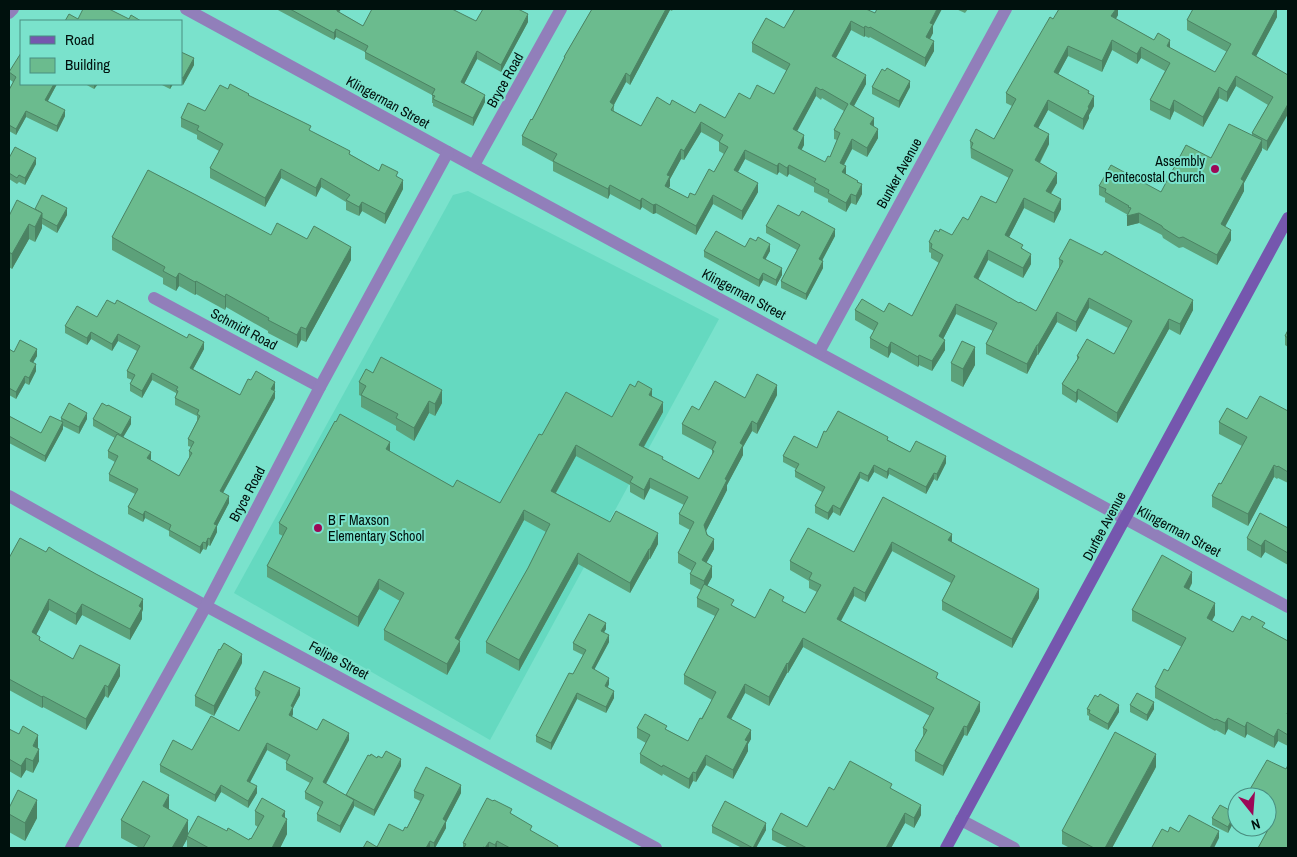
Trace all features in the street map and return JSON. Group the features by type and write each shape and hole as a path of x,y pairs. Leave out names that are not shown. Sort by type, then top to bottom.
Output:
{"main road":[{"name":"Durfee Avenue","path":"946,848 1288,218"}],"street":[{"path":"9,13 13,9"},
{"name":"Klingerman Street","path":"186,9 1288,607"},
{"name":"Bryce Road","path":"474,166 561,9"},
{"name":"Bunker Avenue","path":"819,352 1006,9"},
{"name":"Bryce Road","path":"71,848 206,606 320,387 448,152"},
{"name":"Schmidt Road","path":"154,298 320,387"},
{"name":"Felipe Street","path":"9,496 206,606 656,848"},
{"path":"961,820 1014,848"}],"shaded area":[{"path":"468,191 719,319 490,740 234,593 453,195"}],"building":[{"path":"83,9 109,9 129,19 131,15 139,20 66,20 69,14 78,19"},
{"path":"290,9 337,9 337,11 363,26 372,9 452,9 476,21 483,9 518,9 528,14 501,65 477,51 461,82 485,95 473,118 433,99 435,96 432,95 435,89 365,52 368,46 336,29 334,33"},
{"path":"592,9 666,9 630,76 626,73 610,102 614,105 611,110 641,126 657,97 670,105 672,100 695,113 700,104 725,118 739,93 750,99 757,85 774,94 790,64 752,43 766,18 784,28 795,9 866,9 875,13 877,9 937,9 930,23 933,24 926,37 934,41 925,58 870,27 865,26 864,28 851,21 832,56 866,75 850,104 874,118 870,124 878,129 867,148 852,139 840,163 846,166 842,172 862,184 856,196 851,194 846,203 828,193 829,190 814,182 816,179 789,165 787,168 779,163 777,166 745,150 734,170 758,183 742,211 713,195 696,226 656,204 653,205 642,198 640,201 610,185 608,189 553,161 557,154 522,136","holes":["816,87 848,104 834,130 840,133 830,157 828,156 825,162 798,148 804,135 793,129","701,122 723,135 719,142 728,147 714,172 709,169 695,195 690,193 688,198 665,186 670,176 667,175 681,149 684,151"]},
{"path":"1059,9 1116,9 1111,16 1154,40 1158,33 1170,40 1167,46 1215,72 1231,44 1187,20 1193,9 1276,9 1252,54 1288,75 1288,104 1267,141 1252,133 1273,97 1236,76 1227,92 1219,87 1203,117 1174,100 1170,110 1150,100 1170,63 1141,47 1137,54 1112,40 1102,61 1068,46 1054,72 1089,91 1088,93 1094,96 1083,119 1048,100 1034,126 1049,134 1035,160 1057,173 1046,191 1061,199 1054,213 1024,198 1005,235 1023,245 1021,248 1031,254 1023,268 988,250 974,277 1036,311 1063,261 1059,259 1070,239 1102,255 1105,251 1193,300 1180,324 1169,319 1117,413 1078,389 1076,393 1062,384 1079,357 1077,356 1087,339 1114,354 1132,321 1089,298 1076,322 1057,312 1027,364 986,344 997,323 956,304 939,336 945,340 932,361 919,355 918,357 891,342 888,348 870,338 878,323 855,310 862,299 884,312 889,303 912,316 943,255 931,248 932,244 929,242 935,230 939,232 940,229 952,235 963,217 968,220 981,196 996,203 1013,170 971,148 973,143 970,141 976,129 994,139 1016,99 1006,93 1050,17 1053,19"},
{"path":"182,52 194,58 182,78"},
{"path":"20,55 20,85 53,85 45,100 65,110 57,126 26,111 16,129 9,125 9,90 16,77 9,72"},
{"path":"887,68 910,81 899,101 872,87 882,69 885,71"},
{"path":"230,84 311,126 309,130 350,151 349,154 379,171 382,164 398,172 396,176 403,180 385,214 362,202 359,207 346,200 350,195 321,178 316,188 281,169 265,198 210,168 223,144 197,130 199,126 181,118 188,103 205,111 220,85 228,89"},
{"path":"1229,124 1262,140 1241,179 1244,181 1221,224 1231,230 1217,255 1183,237 1179,238 1139,213 1127,216 1131,208 1105,192 1106,189 1099,186 1111,165 1161,192 1186,145 1211,158"},
{"path":"15,147 36,158 25,178 19,175 17,178 9,173 9,158"},
{"path":"148,170 271,235 277,223 307,239 314,226 351,247 306,329 301,327 297,335 268,320 269,318 226,294 225,297 179,273 176,278 163,271 165,267 112,237"},
{"path":"42,195 67,208 57,226 42,218 42,213 35,209"},
{"path":"17,200 42,213 35,227 29,224 12,254 9,252 9,216"},
{"path":"778,205 799,216 802,211 835,229 819,259 823,261 806,294 781,281 800,245 766,226"},
{"path":"716,231 745,247 750,238 756,241 758,237 770,244 763,258 782,268 776,280 763,273 759,280 704,251"},
{"path":"107,300 115,304 117,300 187,338 189,334 204,342 190,368 240,395 248,379 251,380 256,371 275,382 271,389 275,391 220,491 229,496 214,524 217,525 210,539 208,538 206,543 203,542 200,547 169,530 171,525 145,511 143,515 128,507 138,489 109,474 118,456 108,451 117,434 151,452 147,458 179,476 192,453 189,451 194,442 188,439 200,416 197,414 199,410 175,398 178,387 152,373 142,391 130,384 135,375 127,371 140,346 118,334 112,344 91,332 87,338 65,326 77,306 97,317"},
{"path":"20,340 37,349 30,361 36,364 29,378 25,376 16,392 9,388 9,349 14,352"},
{"path":"962,341 975,347 963,369 951,363"},
{"path":"381,357 442,390 435,404 429,401 414,428 396,418 398,414 361,395 366,386 359,382 366,369 373,373"},
{"path":"757,374 777,385 757,424 752,421 740,443 743,445 704,525 707,535 714,539 702,560 712,566 704,581 690,574 696,563 678,553 694,522 679,514 688,497 650,478 644,490 630,482 633,477 576,445 551,491 610,522 616,511 658,533 630,583 578,553 519,660 486,642 528,568 550,524 524,510 455,638 460,641 447,664 384,630 404,593 379,579 358,617 267,566 287,528 279,523 340,414 390,442 386,449 453,487 457,480 500,503 539,434 542,435 566,392 612,417 630,384 635,387 638,381 652,389 649,395 663,402 639,445 699,479 714,451 712,450 716,442 682,424 692,406 699,410 715,381 745,398"},
{"path":"1260,396 1288,411 1288,472 1274,465 1248,514 1212,496 1219,483 1221,484 1247,437 1219,422 1227,408 1247,419"},
{"path":"69,403 87,413 79,427 61,418"},
{"path":"102,403 131,417 121,435 93,419"},
{"path":"838,411 888,437 887,440 910,452 916,441 946,456 937,474 934,473 926,487 889,468 887,472 874,465 868,476 860,472 840,509 833,505 828,513 815,506 825,487 795,471 799,464 783,456 794,436 817,448 824,431 826,432"},
{"path":"9,416 41,433 50,416 63,422 45,456 9,436"},
{"path":"883,497 952,534 948,540 1039,589 1012,639 942,601 955,576 892,542 865,593 854,587 837,619 938,673 936,678 980,702 967,727 964,726 943,766 915,751 927,730 923,728 934,708 803,638 769,697 745,684 727,717 751,730 745,740 748,741 733,770 706,755 696,773 693,772 689,779 663,765 662,767 640,754 650,735 637,728 645,714 667,726 665,729 688,741 716,692 684,675 719,609 697,598 704,584 734,600 731,605 755,618 770,589 784,597 782,601 805,613 821,585 809,579 812,573 790,561 808,528 854,552"},
{"path":"1260,513 1288,528 1288,553 1265,540 1261,546 1247,538"},
{"path":"20,538 46,552 49,547 143,599 139,606 142,608 130,629 82,604 76,614 49,599 32,632 40,637 39,640 73,659 80,645 120,665 108,687 105,685 86,719 9,679 9,558"},
{"path":"1162,555 1192,572 1184,587 1215,603 1207,618 1233,632 1242,616 1250,620 1252,616 1265,623 1262,627 1288,641 1288,735 1278,729 1274,737 1247,722 1245,727 1228,718 1225,723 1215,720 1155,687 1164,669 1168,671 1186,638 1132,610"},
{"path":"589,614 606,623 601,631 609,635 592,668 609,678 605,686 614,691 606,707 577,693 551,743 536,736 569,673 573,674 586,650 573,643"},
{"path":"224,643 242,654 214,706 195,696 219,649"},
{"path":"264,671 300,688 291,706 293,707 289,715 317,730 323,719 349,733 323,782 354,800 340,826 317,814 323,802 305,792 313,778 286,763 290,755 267,743 247,781 257,786 248,801 221,785 215,795 160,765 173,740 192,750 211,716 239,731 260,692 255,689"},
{"path":"1137,693 1154,702 1147,715 1130,705"},
{"path":"1100,694 1119,705 1108,724 1089,713 1090,710 1087,709 1095,695 1098,697"},
{"path":"23,726 38,735 33,746 39,749 33,761 26,758 21,766 9,759 9,729 19,734"},
{"path":"1115,732 1156,754 1105,848 1094,848 1062,831"},
{"path":"386,751 401,759 374,810 346,795 368,755 370,756 371,754 377,758 378,756 382,758"},
{"path":"1267,760 1286,769 1288,765 1288,848 1258,848 1264,837 1277,837 1277,787 1251,787"},
{"path":"850,761 892,784 890,788 921,805 914,818 905,813 886,848 807,848 772,830 781,813 807,827 829,787 834,790"},
{"path":"426,767 461,785 443,819 446,821 434,843 430,841 426,848 363,848 367,841 377,847 389,824 403,831 405,827 407,828 424,795 414,791"},
{"path":"143,781 169,795 163,806 188,820 172,848 143,848 150,836 121,820"},
{"path":"18,790 37,800 25,823 9,814 9,808"},
{"path":"262,798 285,811 282,816 287,819 272,848 209,848 187,836 198,816 227,831 228,828 249,840 251,839 264,816 255,811"},
{"path":"487,798 512,809 510,813 532,826 530,830 558,846 557,848 510,848 497,841 495,845 489,842 485,848 464,848 466,844 463,843"},
{"path":"725,801 766,823 753,848 712,826"},
{"path":"1220,805 1227,809 1227,826 1212,818"},
{"path":"1189,815 1219,831 1210,848 1152,847 1162,829 1168,832 1170,827 1179,832"}],"place":[{"name":"Assembly Pentecostal Church","path":"1215,169"},
{"name":"B F Maxson Elementary School","path":"318,528"}]}
